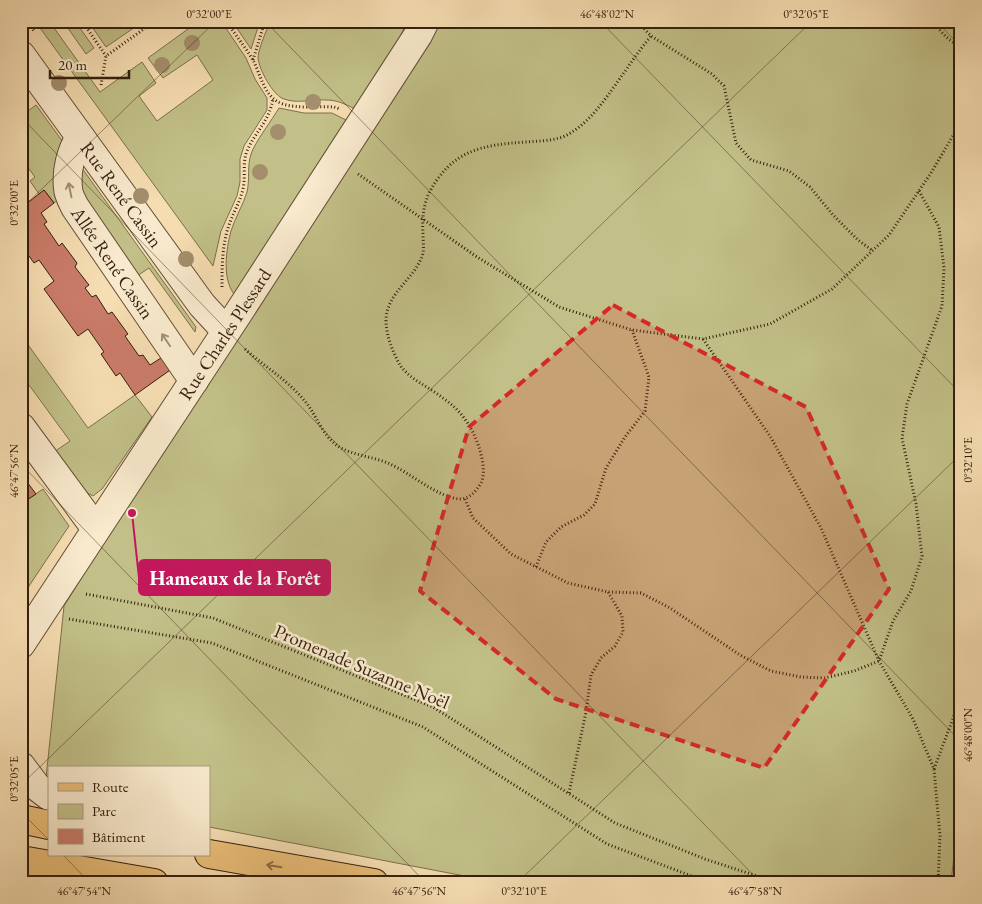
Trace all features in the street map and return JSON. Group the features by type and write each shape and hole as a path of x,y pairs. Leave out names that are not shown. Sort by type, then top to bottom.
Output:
{"main road":[{"path":"21,819 48,825"},
{"path":"210,854 374,883"},
{"path":"29,864 154,883"}],"street":[{"name":"Rue Charles Plessard","path":"21,644 226,332 418,35 425,21"},
{"name":"Rue René Cassin","path":"21,55 202,305 226,332"},
{"name":"Allée René Cassin","path":"80,137 72,154 68,171 68,189 75,207 194,380"},
{"path":"21,427 96,529"},
{"path":"21,766 36,786 48,795"}],"path":[{"path":"82,21 106,56 101,85"},
{"path":"106,56 155,21"},
{"path":"226,21 253,60 267,91 273,99 293,106 334,107 348,112 361,122"},
{"path":"253,60 265,21"},
{"path":"637,21 651,36 712,74 724,86 736,143 751,160 789,171 810,186 833,215 858,240 873,251"},
{"path":"934,21 938,29 952,42 961,47"},
{"path":"226,332 256,359 292,386 309,406 326,434 340,448 389,464 451,498 465,499 476,491 483,478 482,454 473,430 444,398 417,382 400,365 390,343 386,321 390,301 416,269 423,252 422,218 428,195 442,174 458,159 481,147 506,143 549,141 566,136 582,124 601,105 651,36"},
{"path":"222,290 223,247 228,226 242,194 245,180 244,164 247,152 265,123 273,99"},
{"path":"337,159 478,257 559,307 632,330 703,340 770,324 832,289 889,236 961,122"},
{"path":"465,499 473,518 511,554 568,583 608,592 641,593 670,608 740,655 771,671 801,677 825,678 854,671 879,661 893,621 911,591 922,556 916,504 902,438 907,404 942,306 944,268 939,227 919,191"},
{"path":"536,566 546,542 561,528 584,515 595,504 606,468 625,437 645,411 649,377 632,330"},
{"path":"703,340 770,436 821,528 879,661 913,719 934,769 940,836 938,883"},
{"name":"Promenade Suzanne Noël","path":"58,589 213,618 432,707 615,823 705,859 778,883"},
{"path":"569,793 586,712 591,675 601,658 615,646 624,632 622,616 608,592"},
{"path":"41,614 212,643 414,723 432,732 607,844 710,883"},
{"path":"934,769 961,698"}],"highlighted area":[{"path":"613,305 806,407 889,589 764,768 556,699 420,591 469,427"}],"green space":[{"path":"35,21 49,21 100,92 142,62 156,83 139,96 157,121 213,80 197,55 163,78 148,58 199,21 221,21 246,58 255,79 267,98 267,110 244,146 240,159 240,182 237,196 221,231 213,266"},
{"path":"63,21 75,21 94,48 86,54"},
{"path":"88,21 135,21 138,25 106,47"},
{"path":"232,21 260,21 251,49"},
{"path":"270,21 408,21 392,52 355,109 330,100 300,101 284,99 275,93 264,75 258,58"},
{"path":"438,21 961,21 961,792 951,883 501,883 210,827 210,766 48,766 48,779 46,778 64,606"},
{"path":"36,105 63,142 61,197 54,203 45,191 39,194 30,181 35,177 21,158 21,116"},
{"path":"279,108 304,113 332,113 346,120 234,294 226,272 231,231 247,192 251,154"},
{"path":"79,164 196,327 195,332 149,268 134,278 82,199"},
{"path":"21,335 88,428 135,395 152,417 102,489 93,496 84,491 54,452 70,441 21,374"},
{"path":"43,489 69,526 21,598 21,504"}],"building":[{"path":"44,190 54,203 41,213 47,222 44,224 59,246 62,243 77,263 75,267 89,285 85,288 92,297 96,295 108,314 112,312 128,334 125,336 139,356 143,355 150,365 164,356 173,368 135,395 120,373 116,376 101,354 104,352 88,329 78,336 44,289 54,281 39,260 34,263 21,245 23,239 21,208"},
{"path":"21,474 36,494 21,504"}],"place":[{"name":"Hameaux de la Forêt","path":"132,513"}]}
